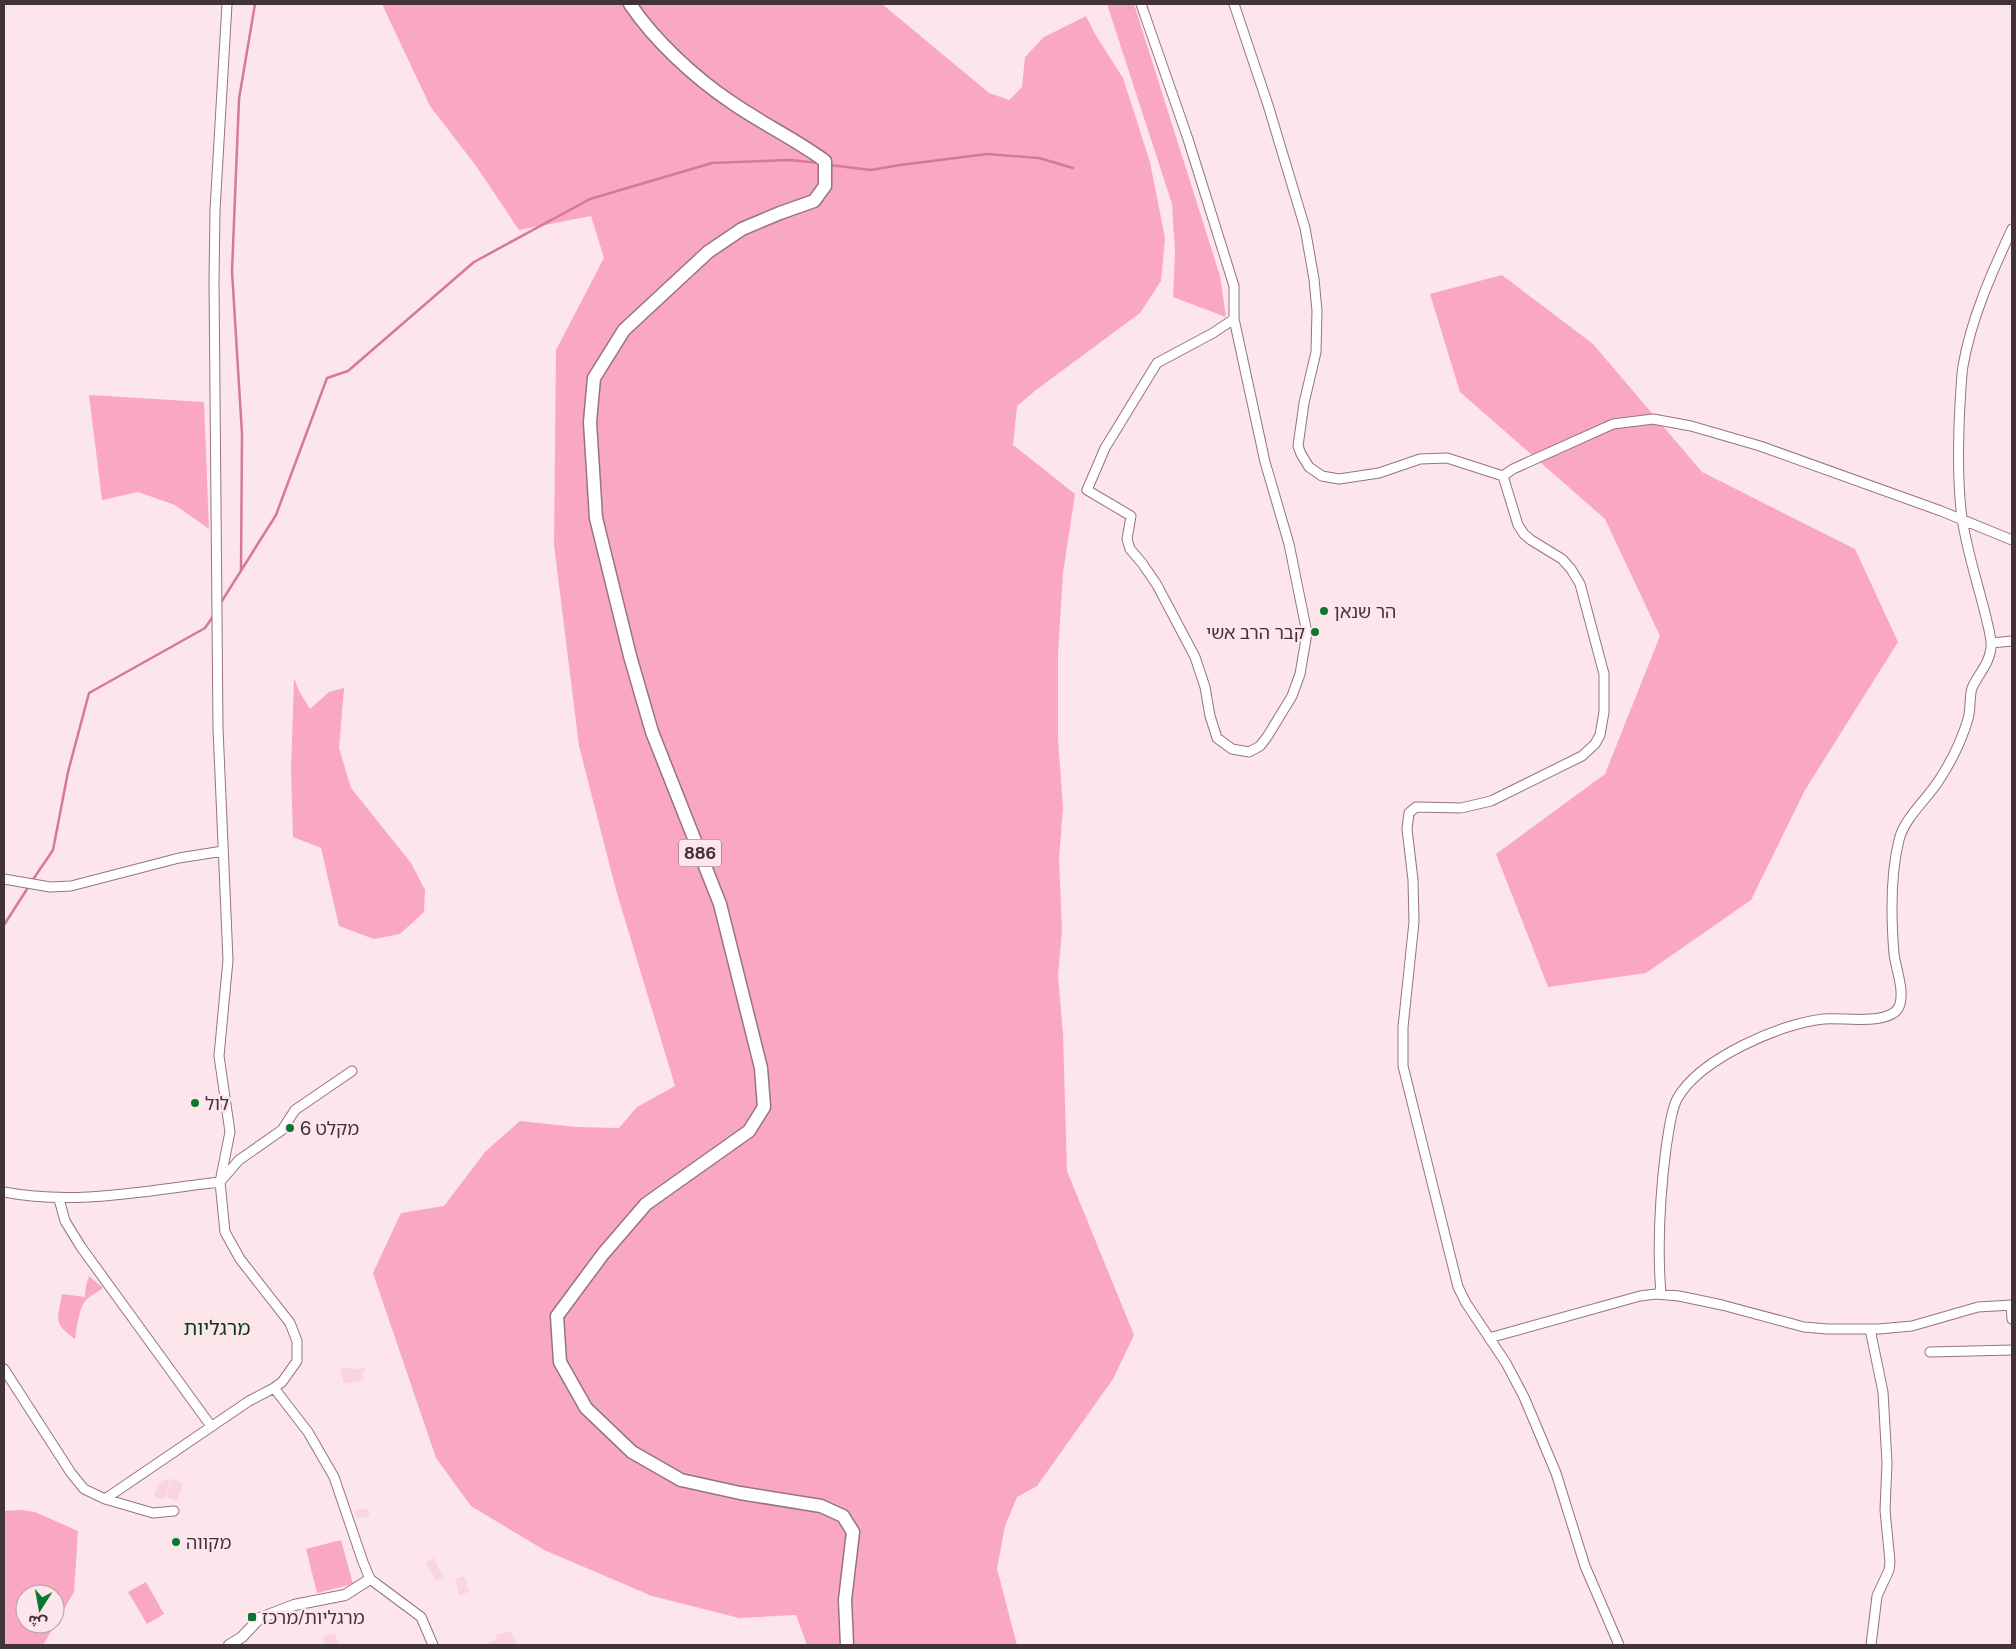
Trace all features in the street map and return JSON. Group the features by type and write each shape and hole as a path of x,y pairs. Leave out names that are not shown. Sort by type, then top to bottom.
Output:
{"main road":[{"name":"886","path":"630,4 678,59 731,102 808,148 825,161 825,186 814,201 742,229 708,252 624,330 594,378 590,422 596,518 630,656 652,732 720,904 761,1068 764,1106 749,1131 646,1204 602,1254 557,1316 560,1362 586,1408 632,1452 680,1480 740,1493 821,1506 843,1516 853,1532 845,1600 848,1645"}],"street":[{"path":"105,1499 249,1401 274,1388 282,1382 296,1361 297,1341 290,1323 240,1259 225,1232 220,1182 230,1132 219,1056 228,960 218,728 214,281 215,210 227,4"},
{"path":"1141,4 1188,139 1234,286 1234,320 1266,462 1290,544 1307,633 1300,674 1292,696 1267,737 1260,746 1249,752 1232,749 1217,738 1210,716 1205,687 1195,657 1157,585 1142,563 1130,550 1127,539 1131,516 1087,490 1105,448 1157,363 1234,320"},
{"path":"1234,4 1268,104 1305,228 1314,279 1317,311 1316,352 1304,403 1298,446 1300,454 1309,467 1322,476 1340,479 1379,473 1420,459 1448,458 1504,476"},
{"path":"1661,1294 1660,1251 1665,1160 1674,1108 1684,1089 1701,1072 1724,1057 1754,1040 1774,1032 1822,1019 1880,1018 1896,1012 1900,1007 1900,991 1892,925 1892,891 1900,837 1906,825 1941,778 1959,740 1968,718 1971,690 1988,663 1991,643 1962,520 1959,429 1963,367 1994,267 2012,229"},
{"path":"1504,476 1513,469 1613,424 1653,419 1691,426 1760,446 2012,540"},
{"path":"1504,476 1518,525 1524,534 1562,559 1572,569 1580,584 1604,674 1604,712 1600,735 1582,756 1491,801 1461,808 1416,807 1409,813 1407,820 1413,880 1414,922 1403,1027 1403,1066 1454,1274 1466,1304 1489,1338 1524,1397 1549,1457 1585,1566 1620,1645"},
{"path":"1991,643 2012,641"},
{"path":"4,880 50,887 71,886 179,858 223,851"},
{"path":"4,1192 59,1199 109,1196 220,1182 239,1160 262,1146 282,1130 296,1110 352,1071"},
{"path":"59,1199 65,1221 80,1247 212,1426"},
{"path":"1489,1338 1640,1296 1661,1294 1722,1305 1804,1327 1870,1329 1912,1326 1978,1308 2012,1305 2012,1319"},
{"path":"1870,1329 1883,1392 1887,1463 1885,1510 1890,1562 1889,1570 1877,1596 1871,1645"},
{"path":"1930,1352 2012,1350"},
{"path":"4,1369 71,1473 84,1489 105,1499 153,1513 174,1511"},
{"path":"274,1388 308,1432 334,1477 362,1562 370,1579 420,1617 433,1645"},
{"path":"229,1645 242,1641 260,1618 294,1605 345,1595 370,1579"}],"shaded area":[{"path":"382,4 882,4 989,93 1009,100 1022,87 1025,57 1044,37 1086,16 1123,78 1150,162 1165,238 1161,281 1140,313 1017,406 1013,445 1075,494 1063,573 1058,653 1058,739 1063,808 1059,858 1062,930 1058,975 1063,1035 1067,1171 1134,1335 1113,1379 1037,1486 1017,1497 1005,1526 997,1569 1017,1645 807,1645 796,1615 739,1618 652,1596 544,1550 471,1506 436,1458 373,1273 401,1213 444,1206 485,1152 520,1121 576,1127 619,1128 637,1107 675,1086 616,890 579,746 554,545 556,350 604,258 591,216 519,230 476,166 430,106"},
{"path":"1107,4 1134,4 1220,276 1226,317 1173,297 1175,252 1172,204"},
{"path":"1502,275 1593,344 1702,472 1855,549 1898,642 1805,790 1751,900 1646,973 1548,987 1496,854 1605,774 1660,636 1605,519 1460,392 1430,294"},
{"path":"89,395 204,402 209,529 175,505 138,492 102,500"},
{"path":"294,678 299,691 310,709 329,692 344,688 339,748 351,788 411,863 425,890 424,912 400,934 374,939 339,926 321,848 293,837 291,771"},
{"path":"89,1276 103,1288 84,1303 75,1339 63,1329 58,1320 62,1294 85,1297"},
{"path":"350,1367 351,1369 365,1368 366,1371 362,1372 364,1380 344,1384 340,1369"},
{"path":"171,1479 164,1500 154,1496 158,1485 163,1480"},
{"path":"172,1479 183,1483 177,1501 166,1497"},
{"path":"367,1508 370,1516 357,1519 354,1511"},
{"path":"20,1510 35,1512 78,1531 74,1592 65,1607 65,1584 15,1584 15,1634 49,1634 43,1645 4,1645 4,1511"},
{"path":"341,1540 353,1584 317,1593 306,1549"},
{"path":"434,1558 444,1578 436,1580 425,1562"},
{"path":"464,1576 469,1592 459,1595 455,1579"},
{"path":"146,1582 164,1614 147,1624 128,1592"},
{"path":"511,1631 517,1645 489,1645 489,1643 497,1638 496,1635"},
{"path":"335,1633 338,1645 325,1645 323,1636"}],"waterway":[{"path":"241,570 242,434 232,271 239,99 255,4"},
{"path":"830,165 871,170 987,154 1039,158 1073,168"},
{"path":"220,604 276,515 327,378 348,371 474,262 590,199 712,163 790,160 820,163"},
{"path":"32,881 53,850 68,772 89,693 205,628 214,615"},
{"path":"4,925 29,886"}],"place":[{"name":"הר שנאן","path":"1324,611"},
{"name":"קבר הרב אשי","path":"1315,632"},
{"name":"לול","path":"195,1103"},
{"name":"מקלט 6","path":"290,1128"},
{"name":"מקווה","path":"176,1542"},
{"name":"מרגליות/מרכז","path":"252,1617"}],"district":[{"name":"מרגליות","path":"217,1328"}]}
